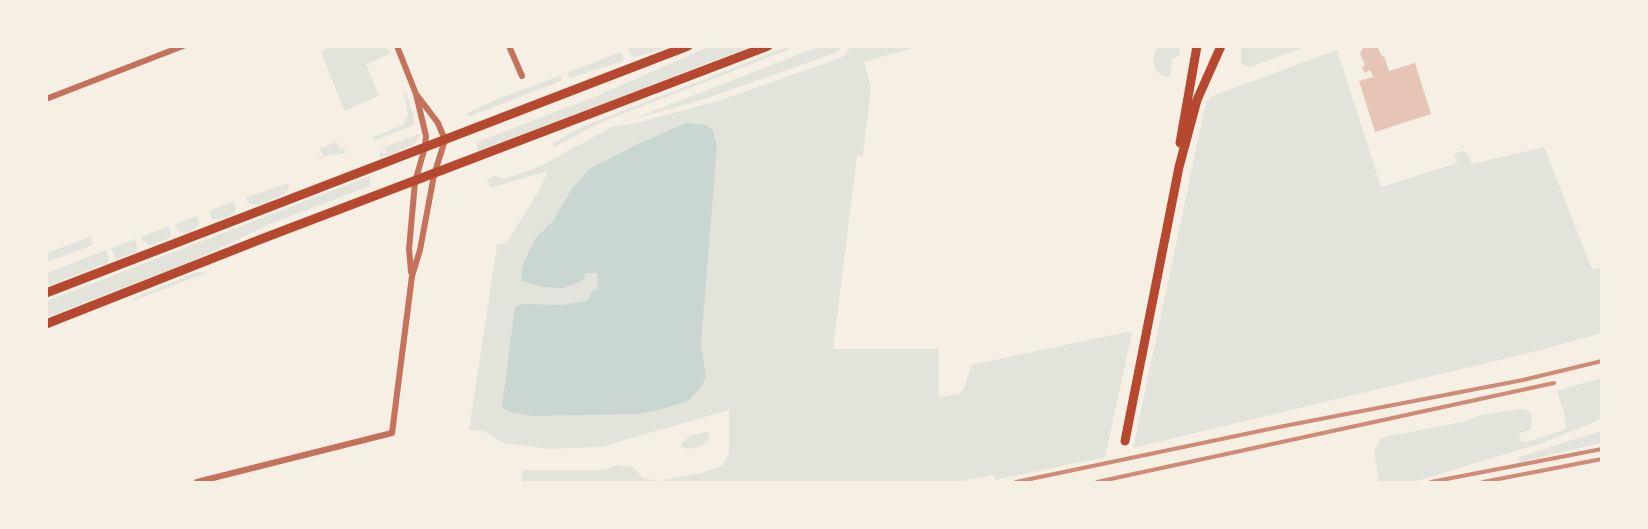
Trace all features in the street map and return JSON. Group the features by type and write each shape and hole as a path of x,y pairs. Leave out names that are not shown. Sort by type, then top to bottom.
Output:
{"main road":[{"path":"46,293 688,46"},
{"path":"46,324 768,46"},
{"path":"1179,166 1183,126 1197,46"},
{"path":"1125,441 1179,166 1197,100 1221,46"}],"street":[{"path":"397,46 416,94 425,128 425,147 415,182 409,249 412,276"},
{"path":"509,46 522,76"},
{"path":"46,99 182,47"},
{"path":"197,483 392,433 412,276 420,250 434,175 445,140 438,123 416,94"}],"shaded area":[{"path":"635,46 669,47 633,58 628,49"},
{"path":"789,46 795,47 602,122 554,147 553,143 584,126"},
{"path":"1241,46 1304,47 1250,67 1241,63"},
{"path":"331,47 387,47 390,54 366,64 379,96 344,111 321,51"},
{"path":"708,47 749,47 477,153 477,142 594,97"},
{"path":"818,47 841,47 835,53 705,99 630,120"},
{"path":"850,47 916,47 864,62 871,87 863,155 857,156 833,349 938,349 939,397 960,394 965,386 971,365 1126,332 1132,333 1105,457 995,480 993,475 958,482 521,482 523,470 604,470 617,465 633,467 643,478 659,481 701,473 722,466 729,453 729,410 601,447 548,449 504,443 483,431 469,430 497,245 506,243 539,191 548,171 490,188 487,179 495,176 505,179 540,166 612,127 633,124 721,100 840,58"},
{"path":"1157,47 1180,47 1179,56 1172,59 1170,77 1161,75 1154,68 1153,58"},
{"path":"1337,50 1381,187 1457,163 1454,154 1463,151 1467,153 1472,164 1544,147 1592,269 1601,268 1601,333 1545,349 1133,448 1206,102 1212,96"},
{"path":"621,52 623,61 570,78 568,72"},
{"path":"562,75 561,81 468,117 467,113 495,100"},
{"path":"406,93 414,117 414,125 374,141 373,137 403,125 408,114 404,94"},
{"path":"686,123 707,125 713,131 717,146 701,344 706,377 701,387 688,401 637,414 532,416 504,409 502,407 515,307 522,304 563,305 586,301 590,298 591,292 598,289 597,273 586,273 583,280 564,288 543,287 522,281 522,267 535,239 553,221 571,190 589,169"},
{"path":"421,133 415,144 379,157 381,149 383,154 387,153 385,147"},
{"path":"337,142 340,150 344,148 346,153 327,156 315,161 323,156 320,148"},
{"path":"370,176 370,186 270,224 188,263 47,317 47,301"},
{"path":"289,183 288,190 283,195 257,205 248,203 246,197"},
{"path":"234,201 236,209 233,214 220,219 212,219 209,211"},
{"path":"197,216 199,224 194,230 184,233 178,230 175,224"},
{"path":"169,226 171,234 169,238 149,246 142,240 141,237"},
{"path":"90,237 93,245 47,262 47,253"},
{"path":"135,239 136,252 115,258 111,248"},
{"path":"106,250 109,259 107,263 47,286 47,273"},
{"path":"197,272 207,273 132,301 136,297"},
{"path":"1601,378 1601,419 1545,442 1420,480 1379,482 1374,450 1381,439 1462,422 1481,415 1521,409 1529,411 1532,415 1531,429 1519,434 1521,442 1527,442 1566,429 1557,391"},
{"path":"1601,431 1601,443 1520,462 1519,457"},
{"path":"709,433 709,439 700,447 688,449 680,446 689,436"}],"building":[{"path":"1364,46 1377,46 1382,57 1384,56 1389,71 1415,63 1431,114 1375,132 1359,81 1373,77 1370,70 1365,73 1362,67 1365,65 1360,53"}],"railway":[{"path":"1016,482 1279,427 1523,380 1602,361"},
{"path":"1097,482 1554,383"},
{"path":"1431,482 1602,449"},
{"path":"1483,482 1602,459"}]}
